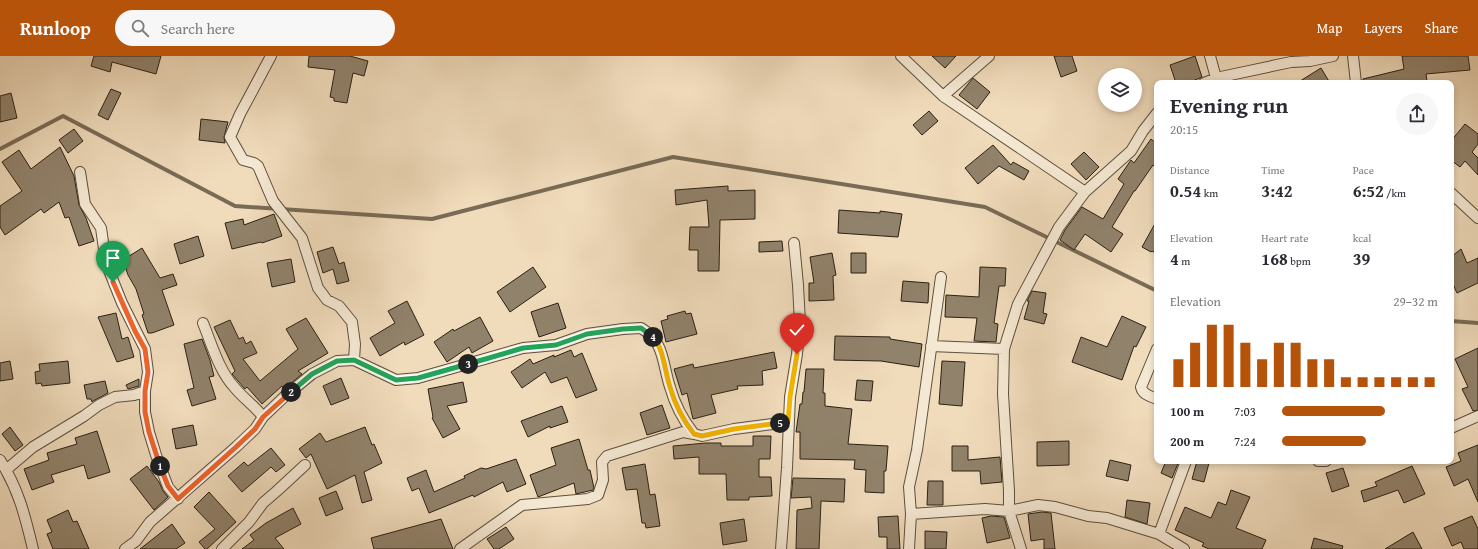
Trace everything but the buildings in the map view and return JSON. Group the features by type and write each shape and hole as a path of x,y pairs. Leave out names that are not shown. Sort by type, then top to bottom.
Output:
{"street":[{"path":"271,56 240,114 230,137 243,160 254,163 258,166 273,201 302,238 318,288 327,300 339,306 352,322 355,344 354,360"},
{"path":"901,56 943,96 1085,192"},
{"path":"943,96 990,56"},
{"path":"1210,56 1216,78"},
{"path":"1211,80 1291,62 1310,61 1332,56"},
{"path":"1353,56 1356,80"},
{"path":"1022,549 1009,511 1003,394 1004,349 1018,304 1059,226 1085,192 1131,151 1143,131 1154,117"},
{"path":"80,172 85,204 101,228 106,263 122,303 145,349 148,372 145,391 145,412 156,455 168,486 178,499"},
{"path":"1454,195 1478,218"},
{"path":"781,549 787,468 790,397 800,323 794,243"},
{"path":"909,549 911,514 908,487 917,450 941,277"},
{"path":"203,324 224,372 234,388 256,407 263,417"},
{"path":"125,549 136,541 150,522 178,499 255,429 263,417 312,374 337,361 354,360 396,380 418,378 523,348 556,345 587,334 641,328 655,339 662,356 670,387 679,411 694,434"},
{"path":"931,346 1004,349"},
{"path":"1154,356 1141,386 1142,392 1154,398"},
{"path":"6,470 33,447 84,416 99,405 115,397 134,395 145,391"},
{"path":"1454,427 1478,416"},
{"path":"460,549 522,505 588,499 598,494 603,480 602,462 607,456 683,432 702,436 734,429 788,422"},
{"path":"0,460 23,506 33,549"},
{"path":"1159,534 1185,464"},
{"path":"222,549 249,522 263,503 305,465"},
{"path":"911,514 985,509 1009,511 1038,505 1055,507 1088,516 1107,518 1159,534 1184,549"}],"waterway":[{"path":"0,149 63,116 235,206 432,219 673,157 985,207 1154,290"},
{"path":"1454,321 1478,323"}],"route":[{"path":"113,282 135,331 145,349 148,372 145,391 145,412 149,432 168,486 178,499 255,429 263,417 284,397 312,374 337,361 354,360 396,380 418,378 523,348 556,345 587,334 641,328 655,339 662,356 670,387 679,411 686,424 694,434 702,436 734,429 788,422 790,397 797,354"}]}
